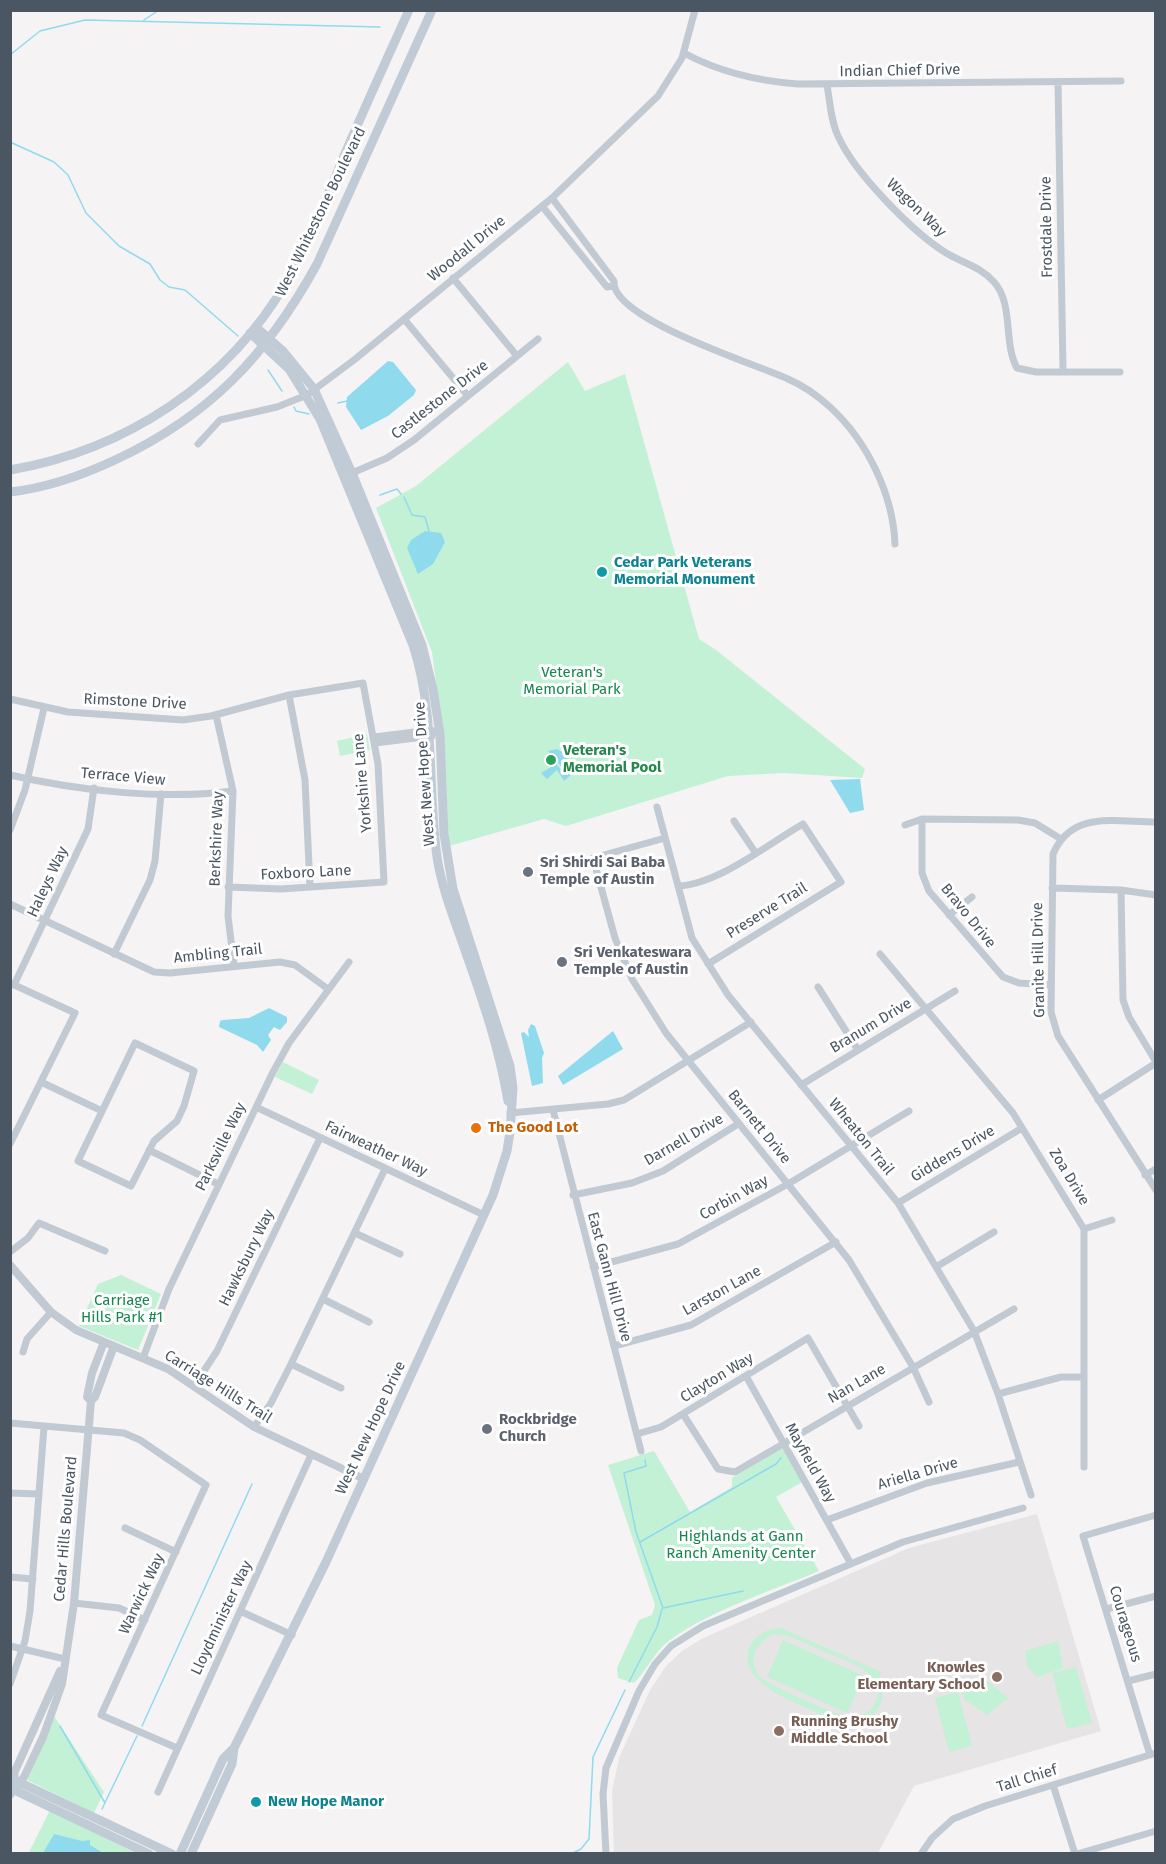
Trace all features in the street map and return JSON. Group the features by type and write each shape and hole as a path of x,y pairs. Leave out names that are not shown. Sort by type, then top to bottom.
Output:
{"main road":[{"name":"West Whitestone Boulevard","path":"10,470 77,454 155,417 212,375 253,330 287,281 303,250 409,10"},
{"name":"West Whitestone Boulevard","path":"10,492 59,482 144,447 207,405 236,379 268,342 296,303 317,264 432,10"},
{"path":"363,113 382,121"},
{"name":"West New Hope Drive","path":"180,1854 223,1760 234,1748 292,1635 484,1215 507,1151 513,1088 505,1047 455,898 447,866 434,733 433,689 422,645 352,473 310,392 268,342 253,330"},
{"name":"West New Hope Drive","path":"310,392 413,645 422,671 434,733"},
{"name":"West New Hope Drive","path":"191,1854 232,1764 234,1748"},
{"path":"13,1785 149,1854"},
{"path":"13,1785 172,1854"}],"street":[{"name":"Woodall Drive","path":"198,444 220,420 277,407 310,392 404,319 552,198 658,96 669,82 684,53 695,10"},
{"name":"Indian Chief Drive","path":"684,53 719,69 774,82 827,85 1121,81"},
{"name":"Frostdale Drive","path":"1058,82 1063,370"},
{"name":"Wagon Way","path":"827,85 837,136 862,174 924,237 945,253 966,261 995,282 1009,327 1010,355 1017,368 1036,372 1063,370 1119,372"},
{"path":"552,198 614,281 613,286"},
{"path":"542,206 607,286 613,286 646,317 667,329 790,379 830,407 866,451 887,497 894,527 895,544"},
{"path":"453,278 517,356"},
{"path":"404,319 468,396"},
{"name":"Castlestone Drive","path":"352,473 387,458 538,339"},
{"name":"Rimstone Drive","path":"10,699 44,708 183,720 216,715 289,695 363,683"},
{"name":"Yorkshire Lane","path":"363,683 375,740 384,882"},
{"path":"289,695 305,780 310,887"},
{"path":"10,830 27,779 44,708"},
{"name":"Berkshire Way","path":"216,715 233,791 234,819 228,916 234,965"},
{"path":"375,740 434,733"},
{"name":"Terrace View","path":"10,775 94,788 161,794 199,796 233,791"},
{"name":"Haleys Way","path":"12,984 45,921 88,829 94,788"},
{"path":"114,954 150,880 156,861 161,794"},
{"name":"Wheaton Trail","path":"657,807 692,939 751,1023 898,1203 974,1331 999,1394 1031,1495"},
{"path":"905,825 922,819 1028,821 1046,828 1061,839 1076,826 1090,822 1155,822"},
{"name":"Bravo Drive","path":"922,819 922,873 925,884 949,915 1002,976 1019,983 1051,985"},
{"path":"678,886 692,886 755,852 734,821"},
{"name":"Preserve Trail","path":"708,964 841,882 803,824 755,852"},
{"name":"Barnett Drive","path":"665,838 593,858 615,938 632,979 666,1033 688,1062 836,1242 913,1367 929,1402"},
{"name":"Granite Hill Drive","path":"1061,839 1053,855 1051,985 1053,1025 1155,1190"},
{"name":"Foxboro Lane","path":"228,887 263,889 384,882"},
{"path":"1052,888 1121,890 1155,895"},
{"path":"1098,1100 1155,1063 1129,1017 1123,1000 1121,890"},
{"path":"949,915 972,897"},
{"name":"Ambling Trail","path":"10,904 154,972 170,973 268,961 295,965 328,989"},
{"name":"Zoa Drive","path":"880,954 1023,1128 1084,1229 1084,1467"},
{"name":"Parksville Way","path":"143,1358 169,1289 218,1184 289,1043 349,962"},
{"path":"11,1141 75,1013 12,984"},
{"path":"818,987 858,1050"},
{"name":"Branum Drive","path":"801,1085 955,991"},
{"path":"510,1113 553,1110 624,1100 751,1023"},
{"path":"135,1043 195,1071 177,1121 149,1150 131,1186 78,1161 102,1111 135,1043"},
{"path":"41,1082 102,1111"},
{"name":"Fairweather Way","path":"256,1107 484,1215"},
{"name":"East Gann Hill Drive","path":"553,1110 640,1450"},
{"name":"Corbin Way","path":"593,1267 678,1244 788,1184 909,1111"},
{"name":"Darnell Drive","path":"573,1195 632,1183 663,1171 738,1124"},
{"name":"Giddens Drive","path":"898,1203 1023,1128"},
{"name":"Hawksbury Way","path":"194,1386 217,1351 320,1138"},
{"path":"149,1150 218,1184"},
{"path":"254,1427 271,1403 293,1360 385,1169"},
{"path":"1145,1175 1155,1169"},
{"path":"1084,1229 1112,1220"},
{"path":"10,1252 28,1238 39,1223 105,1251"},
{"path":"357,1229 400,1254"},
{"path":"936,1267 994,1232"},
{"name":"Larston Lane","path":"614,1346 691,1325 836,1242"},
{"name":"Carriage Hills Trail","path":"10,1265 51,1312 76,1330 168,1369 254,1427 364,1479"},
{"path":"325,1296 369,1322"},
{"name":"Nan Lane","path":"683,1414 714,1464 723,1472 735,1472 1014,1309"},
{"path":"23,1352 27,1339 51,1312"},
{"name":"Clayton Way","path":"637,1434 661,1427 808,1338 846,1406"},
{"name":"Cedar Hills Boulevard","path":"91,1401 87,1397 90,1382 104,1342"},
{"name":"Cedar Hills Boulevard","path":"13,1785 53,1712 62,1684 74,1603 91,1401 95,1397 114,1346"},
{"path":"293,1360 341,1388"},
{"name":"Mayfield Way","path":"746,1376 851,1564"},
{"path":"999,1394 1061,1377 1084,1377"},
{"path":"846,1406 859,1426"},
{"path":"10,1423 87,1429"},
{"path":"10,1684 23,1649 33,1580 44,1427"},
{"name":"Warwick Way","path":"87,1429 124,1433 140,1440 206,1485 101,1715 177,1748"},
{"name":"Lloydminister Way","path":"158,1792 311,1455"},
{"name":"Ariella Drive","path":"826,1520 927,1483 1019,1462"},
{"path":"10,1493 39,1494"},
{"path":"606,1854 603,1794 606,1768 639,1691 663,1655 682,1638 703,1626 913,1538 1023,1508"},
{"name":"Courageous","path":"1153,1754 1083,1536 1155,1515"},
{"path":"125,1528 176,1552"},
{"path":"10,1577 33,1580"},
{"path":"1107,1609 1155,1596"},
{"path":"74,1603 119,1608 145,1620"},
{"path":"240,1611 292,1635"},
{"path":"10,1646 65,1659"},
{"path":"1128,1681 1155,1674"},
{"name":"Tall Chief","path":"921,1854 932,1838 953,1819 985,1806 1153,1754"},
{"path":"1053,1785 1076,1854 1155,1831"}],"shaded area":[{"name":"Running Brushy Middle School","path":"1037,1514 1101,1731 914,1786 878,1853 614,1854 612,1791 619,1758 650,1690 666,1666 682,1651 703,1638 909,1548"}],"green space":[{"name":"Veteran's Memorial Park","path":"568,362 585,391 625,374 699,639 716,650 865,769 862,778 784,773 728,776 566,826 544,819 449,846 445,750 432,652 376,508 416,486"},
{"path":"367,734 370,750 340,756 337,741"},
{"path":"283,1062 319,1080 312,1094 275,1077"},
{"name":"Carriage Hills Park #1","path":"121,1275 161,1294 138,1350 79,1326 98,1284"},
{"name":"Highlands at Gann Ranch Amenity Center","path":"783,1449 804,1481 776,1497 819,1571 737,1604 695,1624 663,1646 634,1683 618,1678 617,1668 639,1620 652,1615 655,1605 608,1465 654,1451 690,1512 732,1487 732,1478"},
{"path":"781,1628 881,1672 882,1698 876,1712 857,1722 841,1722 796,1703 764,1685 753,1673 748,1661 750,1646 759,1635","holes":["773,1634 797,1639 862,1669 877,1684 878,1694 872,1708 867,1713 850,1717 832,1712 761,1678 756,1672 753,1659 761,1642"]},
{"path":"783,1640 864,1676 847,1713 767,1677"},
{"path":"1058,1641 1063,1668 1037,1677 1027,1666 1025,1651"},
{"path":"1076,1667 1092,1723 1067,1729 1052,1673"},
{"path":"987,1681 1008,1698 987,1715 964,1699 960,1683"},
{"path":"958,1692 972,1746 949,1752 935,1698"},
{"path":"54,1716 104,1792 94,1813 27,1780"},
{"path":"50,1810 138,1854 28,1854"}],"water":[{"path":"388,361 393,362 416,390 414,395 388,416 361,430 346,407 347,397"},
{"path":"425,531 441,533 445,542 433,564 418,574 407,548 411,540"},
{"path":"557,749 570,756 565,761 569,768 574,764 578,769 564,781 557,770 547,779 541,773 556,764 564,773 566,772 548,751"},
{"path":"860,779 864,810 850,813 830,780"},
{"path":"269,1008 287,1017 287,1022 280,1030 274,1027 268,1035 271,1040 263,1052 257,1045 219,1027 220,1021 249,1018"},
{"path":"531,1024 535,1026 544,1053 542,1058 543,1083 532,1086 521,1033 524,1032 529,1037 528,1030"},
{"path":"613,1031 623,1049 563,1085 558,1076"},
{"path":"54,1834 82,1841 90,1840 90,1845 103,1853 43,1853"}],"waterway":[{"path":"144,20 159,10"},
{"path":"10,55 40,31 85,20 380,27"},
{"path":"10,142 54,162 68,175 86,213 119,246 150,264 160,280 169,287 185,290 238,336"},
{"path":"268,370 282,391"},
{"path":"338,403 347,401"},
{"path":"294,407 296,411 309,414"},
{"path":"380,495 397,489 401,494"},
{"path":"404,497 412,515 425,517 429,531"},
{"path":"640,1542 776,1464 781,1458"},
{"path":"645,1460 646,1466 624,1473 636,1532 663,1608"},
{"path":"142,1726 252,1484"},
{"path":"663,1608 743,1591"},
{"path":"629,1682 657,1627 662,1609"},
{"path":"571,1854 581,1849 589,1839 593,1757 625,1690"},
{"path":"60,1726 105,1803"},
{"path":"102,1809 137,1736"}],"place":[{"name":"Cedar Park Veterans Memorial Monument","path":"602,572"},
{"name":"Veteran's Memorial Pool","path":"551,760"},
{"name":"Sri Shirdi Sai Baba Temple of Austin","path":"528,872"},
{"name":"Sri Venkateswara Temple of Austin","path":"562,962"},
{"name":"The Good Lot","path":"476,1128"},
{"name":"Rockbridge Church","path":"487,1429"},
{"name":"Knowles Elementary School","path":"997,1677"},
{"name":"Running Brushy Middle School","path":"779,1731"},
{"name":"New Hope Manor","path":"256,1802"}]}
